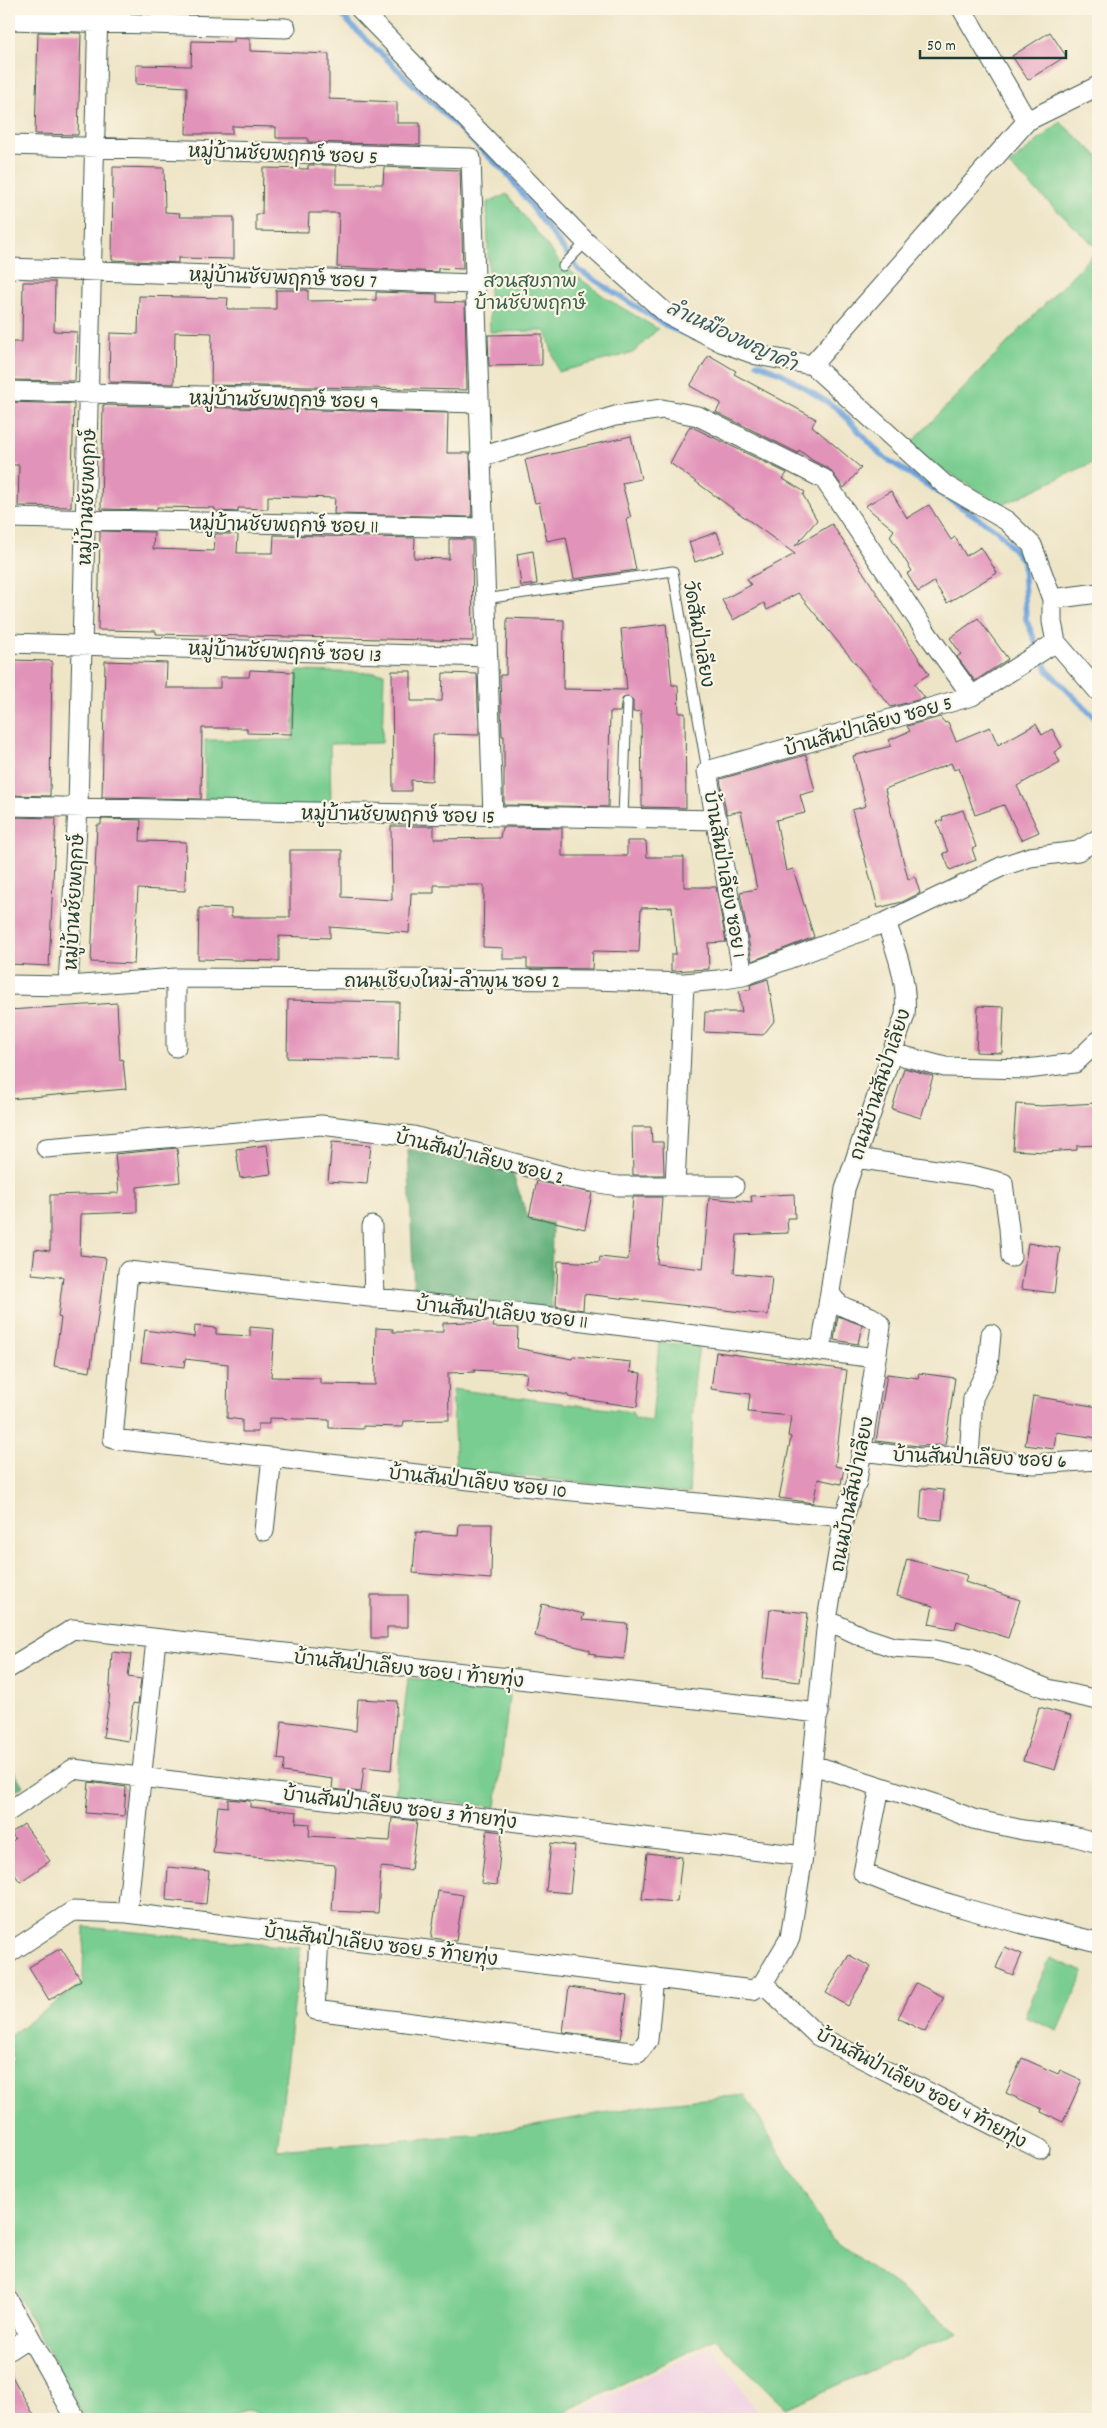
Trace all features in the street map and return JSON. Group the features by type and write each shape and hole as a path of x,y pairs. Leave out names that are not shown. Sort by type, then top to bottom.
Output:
{"street":[{"path":"360,9 586,242 667,314 721,342 757,355 812,365 945,485 1008,521 1032,546 1052,599 1049,648 1098,690"},
{"path":"962,9 1027,121"},
{"path":"9,20 98,16 286,28"},
{"name":"หมู่บ้านชัยพฤกษ์","path":"68,986 78,807 98,16"},
{"path":"812,365 1027,121 1098,86"},
{"name":"หมู่บ้านชัยพฤกษ์ ซอย 5","path":"9,145 471,158 474,284"},
{"name":"หมู่บ้านชัยพฤกษ์ ซอย 7","path":"9,268 474,284"},
{"path":"474,284 494,816"},
{"name":"หมู่บ้านชัยพฤกษ์ ซอย 9","path":"9,391 478,403"},
{"path":"480,457 615,416 662,409 698,416 824,478 926,632 972,696"},
{"name":"หมู่บ้านชัยพฤกษ์ ซอย 11","path":"9,518 483,528"},
{"path":"1052,599 1098,594"},
{"name":"หมู่บ้านชัยพฤกษ์ ซอย 13","path":"9,643 488,657"},
{"name":"บ้านสันป่าเลียง ซอย 5","path":"707,771 972,696 1049,648"},
{"name":"บ้านสันป่าเลียง ซอย 1","path":"707,771 718,820 743,976"},
{"name":"หมู่บ้านชัยพฤกษ์ ซอย 15","path":"9,806 718,820"},
{"name":"ถนนเชียงใหม่-ลำพูน ซอย 2","path":"9,985 68,986 176,978 582,980 684,983 743,976 886,922 1003,866 1030,856 1078,851 1098,839"},
{"name":"ถนนบ้านสันป่าเลียง","path":"763,1983 790,1938 803,1856 827,1620 844,1517 857,1480 881,1326 878,1322 840,1306 830,1292 845,1189 905,1015 907,998 902,965 886,922"},
{"path":"176,978 176,1047"},
{"path":"675,1186 684,983"},
{"path":"892,1053 945,1067 1027,1069 1075,1063 1098,1041"},
{"name":"บ้านสันป่าเลียง ซอย 2","path":"46,1148 321,1125 413,1136 574,1179 618,1186 734,1186"},
{"path":"856,1158 976,1176 1003,1184 1009,1228 1010,1257"},
{"path":"372,1226 374,1298"},
{"name":"บ้านสันป่าเลียง ซอย 11","path":"113,1439 128,1271 374,1298 876,1358"},
{"path":"821,1350 830,1292"},
{"path":"969,1458 973,1398 988,1367 991,1334"},
{"name":"บ้านสันป่าเลียง ซอย 10","path":"113,1439 521,1486 844,1517"},
{"name":"บ้านสันป่าเลียง ซอย 6","path":"862,1451 920,1458 953,1456 1034,1464 1098,1460"},
{"path":"264,1531 272,1458"},
{"path":"827,1620 863,1637 893,1647 935,1650 971,1658 1048,1689 1098,1700"},
{"name":"บ้านสันป่าเลียง ซอย 1 ท้ายทุ่ง","path":"9,1668 73,1629 156,1640 819,1713"},
{"path":"127,1914 156,1640"},
{"path":"813,1765 941,1806 973,1819 1023,1830 1073,1836 1098,1843"},
{"name":"บ้านสันป่าเลียง ซอย 3 ท้ายทุ่ง","path":"9,1811 73,1770 142,1776 803,1856"},
{"path":"880,1787 863,1874 910,1893 984,1915 1098,1942"},
{"name":"บ้านสันป่าเลียง ซอย 5 ท้ายทุ่ง","path":"9,1953 73,1911 127,1914 753,1990 763,1983"},
{"path":"320,1937 315,2010 638,2053 648,2040 654,1977"},
{"name":"บ้านสันป่าเลียง ซอย 4 ท้ายทุ่ง","path":"763,1983 818,2036 1040,2149"},
{"path":"9,2300 76,2419"},
{"path":"9,2350 29,2337"}],"lane":[{"path":"563,266 586,242"},
{"name":"วัดสันป่าเลียง","path":"485,599 673,571 707,771"},
{"path":"623,818 627,702"}],"shaded area":[{"path":"711,2346 763,2419 561,2419"}],"green space":[{"path":"1060,122 1098,156 1098,249 1009,165"},
{"name":"สวนสุขภาพ บ้านชัยพฤกษ์","path":"507,194 563,266 609,300 658,329 633,353 558,372 546,331 490,332 487,203"},
{"path":"1098,249 1098,460 1002,505 907,447"},
{"path":"297,671 384,673 382,743 330,744 331,809 205,805 205,740 293,740"},
{"path":"408,1149 512,1172 528,1218 552,1223 551,1309 414,1296"},
{"path":"659,1343 699,1345 694,1384 689,1494 456,1469 452,1389 632,1412 635,1419 652,1421"},
{"path":"408,1678 510,1689 496,1807 395,1796"},
{"path":"9,1763 23,1786 9,1796"},
{"path":"84,1927 301,1948 277,2150 483,2134 655,2104 745,2095 830,2237 958,2332 786,2408 715,2339 549,2419 273,2419 248,2410 223,2419 85,2419 9,2279 9,2065 15,2061 9,2049 9,2036 83,1983"},
{"path":"1050,1958 1084,1972 1058,2031 1024,2017"}],"building":[{"path":"38,32 81,33 78,135 35,134"},
{"path":"1050,32 1066,56 1028,80 1012,56"},
{"path":"234,38 250,39 250,51 329,54 329,99 397,102 397,123 420,123 420,145 308,142 308,138 276,138 276,127 232,126 232,134 186,134 187,87 136,84 136,65 191,66 192,41 234,42"},
{"path":"308,165 336,165 336,184 383,184 384,167 460,170 463,269 438,268 438,272 337,267 339,213 309,213 308,232 256,231 256,214 262,214 263,168 308,169"},
{"path":"113,167 164,168 165,212 180,213 179,217 234,217 234,259 178,258 178,263 112,260"},
{"path":"23,282 55,282 54,331 77,332 75,381 11,380 12,342 22,342"},
{"path":"276,290 308,290 308,301 376,300 376,292 437,294 437,302 465,303 467,390 211,385 212,333 175,332 174,384 109,382 110,333 138,334 139,296 228,298 227,309 276,309"},
{"path":"542,334 542,365 489,366 488,335"},
{"path":"709,355 736,371 734,374 816,419 812,426 861,468 844,488 829,469 799,450 798,453 716,412 721,403 690,386"},
{"path":"9,402 74,404 71,507 18,506 19,465 9,465"},
{"path":"103,405 448,413 447,453 470,453 472,517 334,514 335,498 268,496 268,509 238,508 238,512 215,511 215,508 157,507 154,510 101,509"},
{"path":"690,426 787,473 783,479 805,492 803,495 817,520 795,546 832,524 929,674 914,684 925,698 891,707 798,593 767,610 764,603 733,620 722,600 751,585 747,579 795,554 670,463"},
{"path":"631,436 641,479 622,483 631,518 626,519 636,570 574,579 566,537 547,541 539,502 535,503 525,460"},
{"path":"891,491 907,518 929,505 951,540 955,537 966,556 981,547 997,573 947,603 934,582 918,592 907,574 912,571 890,536 894,530 865,506"},
{"path":"100,531 154,532 153,549 214,551 215,534 238,534 237,553 273,553 274,535 415,538 414,558 449,559 449,539 472,539 473,641 156,634 156,631 98,630"},
{"path":"717,532 724,552 695,562 689,542"},
{"path":"533,551 537,584 521,586 517,554"},
{"path":"507,618 564,620 563,689 627,690 621,629 666,624 672,685 678,685 679,713 685,713 686,808 642,807 641,711 633,712 633,700 627,696 622,699 620,712 610,712 608,807 504,805 504,736 502,736 500,675 506,675"},
{"path":"978,618 1008,659 975,681 957,657 961,654 950,638"},
{"path":"12,660 52,661 50,796 9,795"},
{"path":"105,661 167,663 166,688 220,688 220,677 249,677 250,670 294,672 292,734 247,733 247,728 202,728 201,799 102,797"},
{"path":"392,671 411,671 411,701 442,701 443,673 477,674 479,735 433,734 432,781 411,780 411,791 393,791"},
{"path":"940,717 945,723 948,722 956,741 990,727 998,745 1036,724 1042,735 1052,729 1062,747 1054,752 1060,762 1017,786 1039,832 1021,840 1004,805 975,815 959,768 954,770 951,763 885,789 908,879 915,877 920,893 902,902 878,908 852,810 866,806 853,756 891,746 889,740 910,731 907,726"},
{"path":"806,755 815,791 800,795 805,813 776,820 786,871 793,869 814,937 752,961 740,892 757,889 741,811 727,814 720,779"},
{"path":"963,810 976,847 972,849 976,860 950,870 943,853 948,852 937,822 943,820 942,817"},
{"path":"9,817 56,818 49,966 9,964"},
{"path":"101,819 141,820 140,841 186,842 185,891 138,889 134,964 91,962 97,825 101,825"},
{"path":"391,826 434,826 434,839 500,838 502,827 562,828 562,856 627,856 627,841 646,841 647,857 684,857 684,887 716,887 726,942 708,943 709,969 671,971 671,954 676,954 672,907 641,908 639,952 593,951 592,969 527,968 527,959 503,959 503,948 483,947 484,885 434,885 434,893 411,893 409,933 330,927 330,938 279,936 279,961 198,959 199,908 231,909 231,917 290,917 290,850 342,850 342,897 392,900"},
{"path":"768,979 775,1020 763,1035 704,1032 705,1012 742,1012 739,991 751,989 750,985"},
{"path":"288,1000 399,1002 398,1060 287,1058"},
{"path":"117,1003 120,1060 123,1059 126,1089 9,1099 9,1010"},
{"path":"978,1006 1004,1007 1002,1053 976,1052"},
{"path":"904,1068 933,1076 921,1118 892,1109"},
{"path":"1098,1103 1098,1145 1077,1146 1077,1150 1045,1152 1013,1150 1016,1104 1042,1106"},
{"path":"632,1127 651,1127 652,1142 663,1142 664,1175 633,1175"},
{"path":"332,1142 371,1145 367,1184 328,1181"},
{"path":"267,1145 271,1174 240,1178 236,1149"},
{"path":"177,1148 180,1182 137,1187 137,1212 81,1214 80,1255 106,1258 90,1372 54,1366 61,1318 58,1317 63,1277 32,1274 35,1249 50,1251 50,1195 119,1193 115,1154"},
{"path":"537,1181 592,1193 585,1229 529,1216"},
{"path":"794,1194 795,1218 787,1218 788,1233 737,1235 734,1273 772,1277 768,1315 584,1294 583,1310 556,1306 558,1261 599,1263 600,1257 628,1260 633,1197 662,1197 657,1264 703,1269 709,1198 752,1202 751,1196"},
{"path":"1028,1243 1060,1248 1054,1293 1021,1289"},
{"path":"838,1316 862,1325 858,1344 834,1340"},
{"path":"494,1322 493,1327 518,1328 517,1348 572,1359 573,1356 631,1362 630,1372 641,1373 637,1407 568,1397 568,1395 525,1387 527,1373 474,1370 475,1372 448,1373 449,1420 404,1421 403,1427 363,1426 363,1429 329,1428 329,1420 269,1418 269,1424 258,1424 258,1432 242,1432 242,1420 227,1418 228,1364 185,1359 184,1367 141,1362 145,1330 194,1337 195,1326 216,1328 216,1334 250,1336 250,1327 274,1329 271,1377 320,1378 320,1384 375,1385 376,1328 393,1329 393,1332 443,1332 443,1323"},
{"path":"716,1352 847,1370 835,1466 844,1468 841,1484 818,1479 813,1503 779,1498 791,1437 788,1436 791,1416 748,1412 750,1394 711,1389"},
{"path":"919,1373 955,1378 945,1445 918,1446 876,1441 887,1374 918,1378"},
{"path":"1033,1396 1098,1407 1098,1438 1056,1432 1054,1449 1025,1445"},
{"path":"922,1488 944,1490 942,1520 920,1518"},
{"path":"459,1524 492,1524 491,1579 413,1573 416,1532 458,1535"},
{"path":"907,1559 967,1575 965,1582 1020,1600 1008,1638 957,1621 955,1629 929,1624 933,1606 897,1596"},
{"path":"371,1595 408,1595 408,1627 387,1627 387,1638 371,1638"},
{"path":"542,1604 584,1614 582,1620 628,1624 624,1659 595,1656 595,1654 590,1653 590,1650 535,1636"},
{"path":"770,1609 808,1613 800,1682 762,1678"},
{"path":"112,1652 131,1654 128,1677 141,1679 138,1704 133,1703 128,1741 103,1737 109,1701"},
{"path":"358,1699 397,1701 391,1770 364,1767 361,1792 332,1789 333,1779 283,1772 285,1760 278,1759 282,1721 356,1731"},
{"path":"1039,1707 1071,1716 1055,1770 1023,1761"},
{"path":"89,1782 126,1787 124,1816 86,1813"},
{"path":"228,1799 250,1801 250,1807 297,1812 296,1823 310,1824 309,1836 390,1841 392,1818 417,1821 411,1870 381,1867 378,1913 332,1911 335,1865 213,1853 218,1806 228,1807"},
{"path":"24,1824 50,1861 20,1882 9,1866 9,1844 15,1839 11,1833"},
{"path":"487,1830 502,1832 497,1885 481,1883"},
{"path":"551,1843 575,1846 570,1893 546,1891"},
{"path":"647,1853 682,1857 677,1902 642,1899"},
{"path":"168,1867 209,1871 206,1904 166,1900"},
{"path":"438,1891 463,1895 456,1941 431,1938"},
{"path":"1005,1947 1022,1954 1013,1975 996,1968"},
{"path":"61,1948 81,1980 49,2000 29,1967"},
{"path":"849,1955 871,1967 848,2006 826,1993"},
{"path":"916,1983 944,1997 925,2032 898,2018"},
{"path":"569,1987 627,1995 621,2039 563,2032"},
{"path":"1022,2058 1058,2074 1060,2070 1082,2080 1063,2122 1041,2112 1042,2109 1006,2093"},
{"path":"9,2371 36,2419 9,2419"}],"waterway":[{"name":"ลำเหมืองพญาคำ","path":"336,9 509,176 579,270 670,328 693,337"},
{"name":"ลำเหมืองพญาคำ","path":"757,363 783,374 838,409 882,456 998,531 1023,561 1026,619 1047,670 1098,721"}]}
